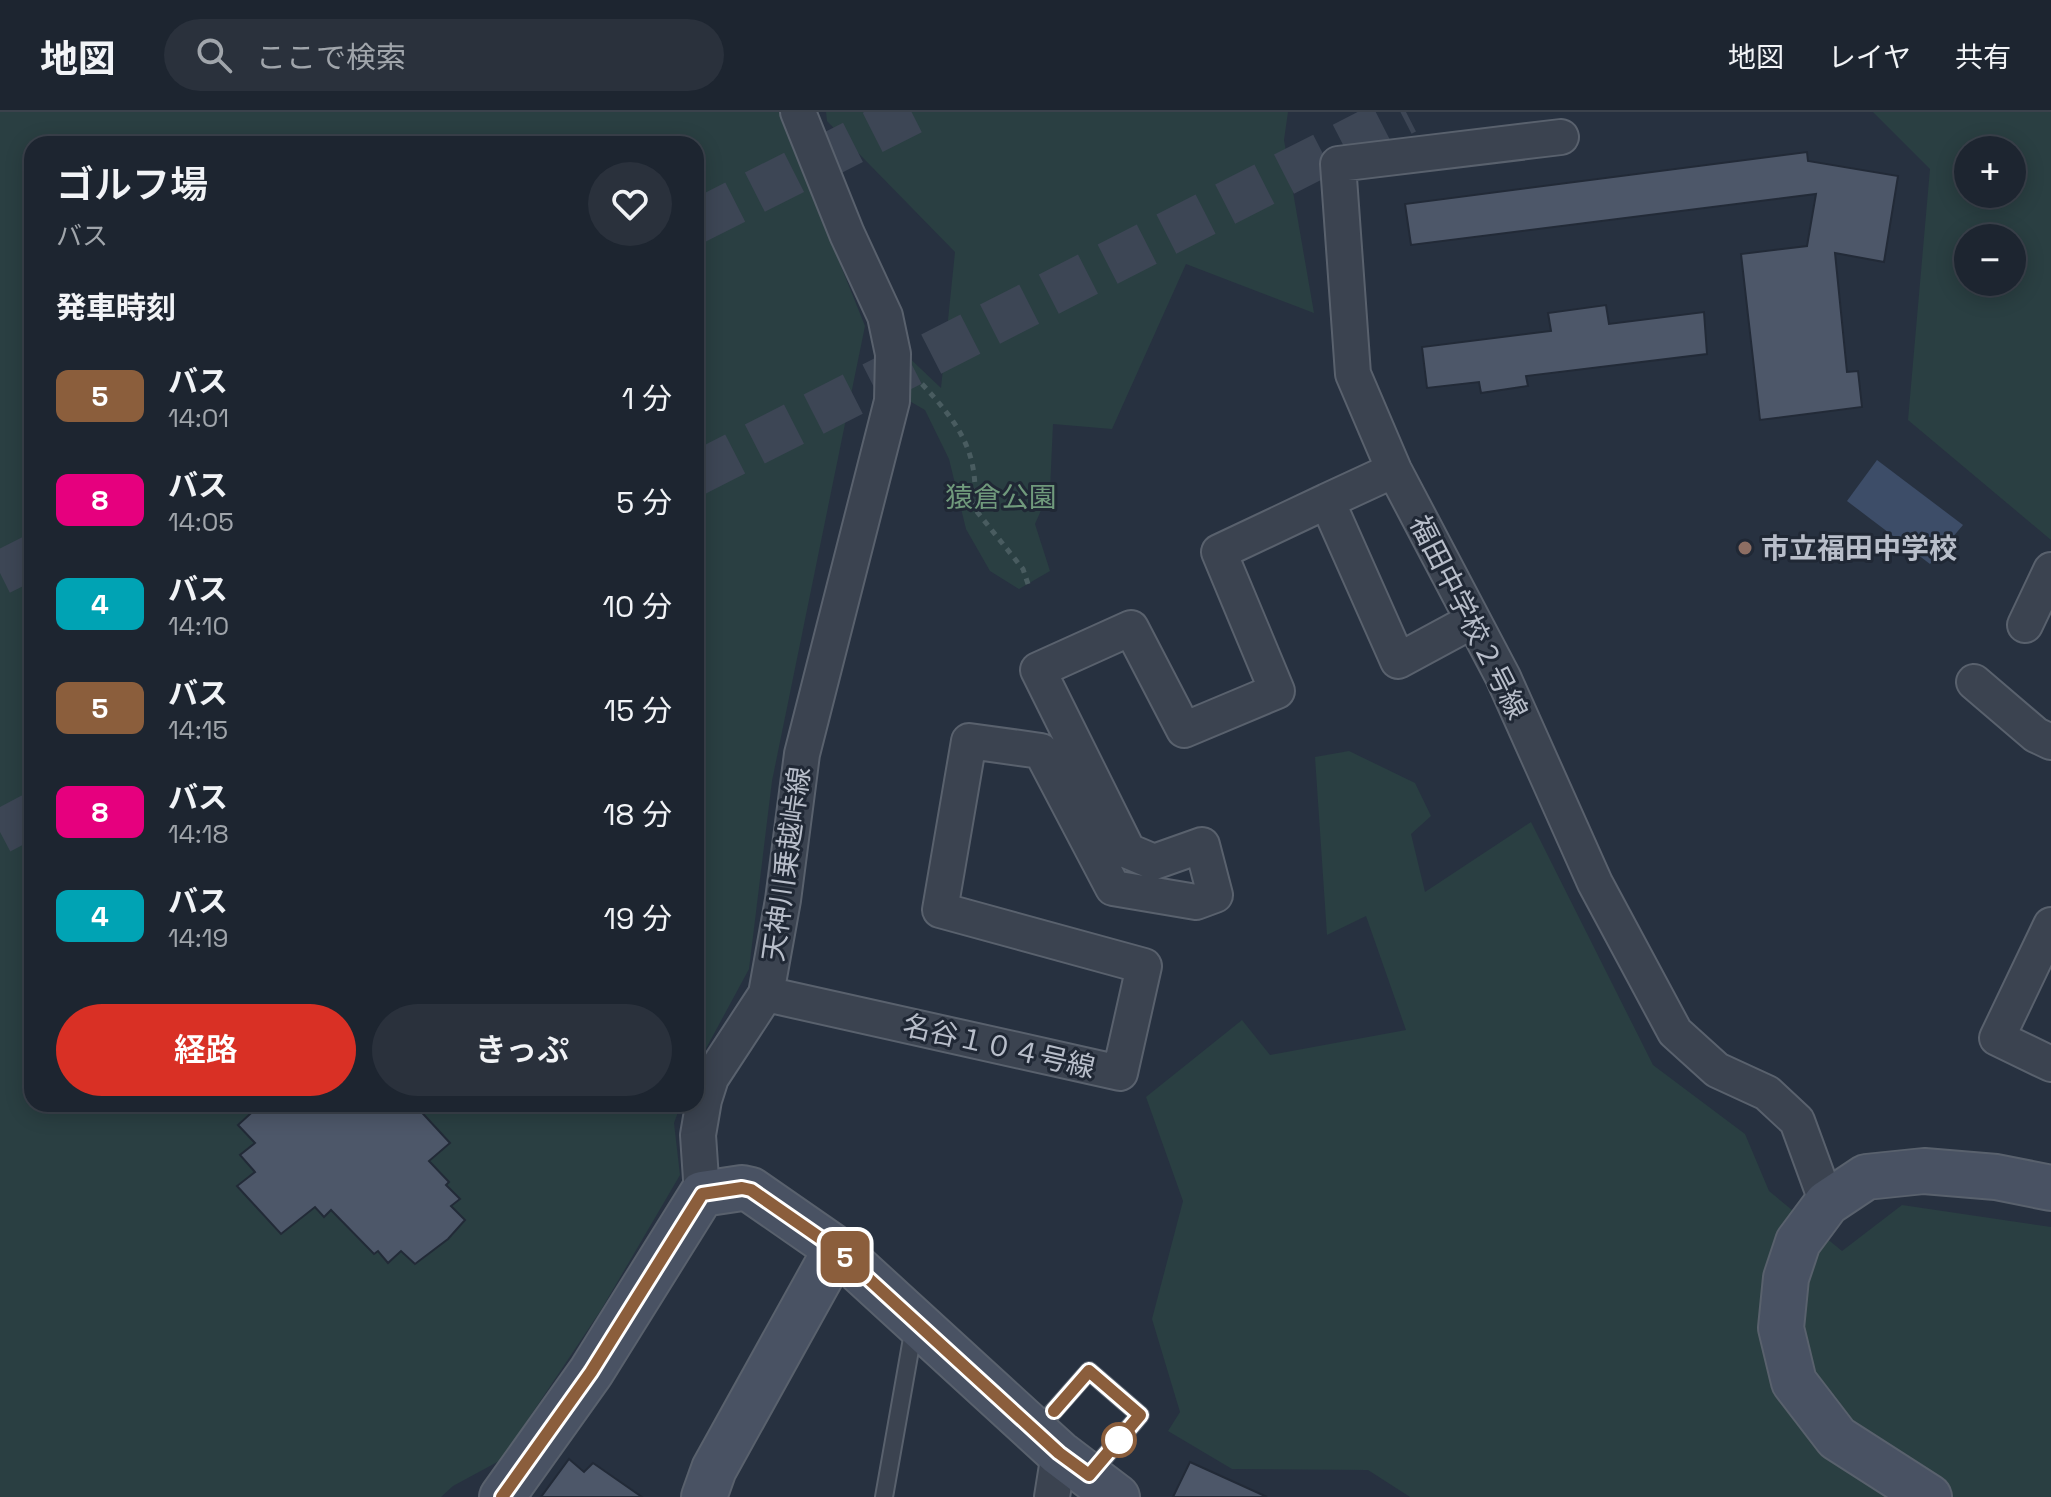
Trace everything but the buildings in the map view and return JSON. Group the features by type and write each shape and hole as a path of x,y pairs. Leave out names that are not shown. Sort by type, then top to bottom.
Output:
{"street":[{"name":"天神川乗越峠線","path":"704,1107 711,1078 766,994 783,900 802,754 892,401 893,354 885,316 847,234 798,112"},
{"name":"福田中学校２号線","path":"1561,137 1338,164 1353,374 1394,470 1503,677 1595,883 1675,1032 1717,1070 1767,1093 1797,1121 1827,1203"},
{"path":"1394,470 1327,501 1398,661 1472,621"},
{"name":"名谷１０４号線","path":"766,994 1120,1073 1144,966 940,910 969,741 1041,751 1113,888 1196,902 1215,895 1202,845 1154,862 1128,851 1038,670 1131,628 1184,730 1277,691 1219,552 1327,501"},
{"path":"2025,625 2051,570"},
{"path":"1974,682 2036,735 2051,742"},
{"path":"2051,925 1997,1038 2051,1064"},
{"name":"天神川乗越峠線","path":"702,1194 698,1135 703,1112"},
{"path":"1929,1497 1837,1438 1794,1382 1781,1328 1786,1278 1798,1242 1827,1203 1866,1177 1924,1171 1996,1177 2051,1188"},
{"path":"502,1497 591,1372 702,1194 742,1188 751,1190 836,1249 1075,1464 1052,1497"},
{"path":"704,1497 714,1469 836,1249"}],"lane":[{"path":"884,1497 915,1321"},
{"path":"1089,1371 1140,1415 1075,1464 1089,1371"}],"path":[{"path":"893,354 952,417 969,446 976,487 974,508 1023,569 1028,584"}],"green space":[{"path":"0,112 789,112 818,209 865,326 772,781 749,969 704,1052 704,136 24,136 24,1112 678,1112 674,1123 680,1175 601,1310 501,1460 453,1486 441,1497 0,1497"},
{"name":"猿倉公園","path":"826,112 1288,112 1284,140 1314,313 1186,264 1112,429 1053,424 1050,490 1035,524 1050,571 1019,589 990,571 966,529 949,459 925,410 899,395 901,350 941,388 955,252 827,121"},
{"path":"1873,112 2051,112 2051,540 1908,420 1930,169"},
{"path":"1349,751 1415,783 1431,816 1411,834 1425,892 1531,822 1653,1065 1745,1134 1769,1191 1842,1251 1902,1205 2051,1227 2051,1497 1410,1497 1368,1470 1232,1469 1168,1431 1180,1412 1152,1319 1183,1201 1146,1097 1242,1020 1270,1055 1406,1030 1366,916 1327,935 1315,757"}],"water":[{"path":"1877,460 1963,525 1930,564 1847,501"}],"tunnel":[{"path":"704,218 913,112"},
{"path":"704,470 1406,112"},
{"path":"0,573 24,561"},
{"path":"0,832 24,819"}],"bus line":[{"name":"5","path":"502,1497 591,1372 702,1194 721,1190 742,1188 759,1193 836,1249 1059,1453 1089,1475 1140,1415 1089,1371 1054,1411"}],"place":[{"name":"市立福田中学校","path":"1745,548"}]}
